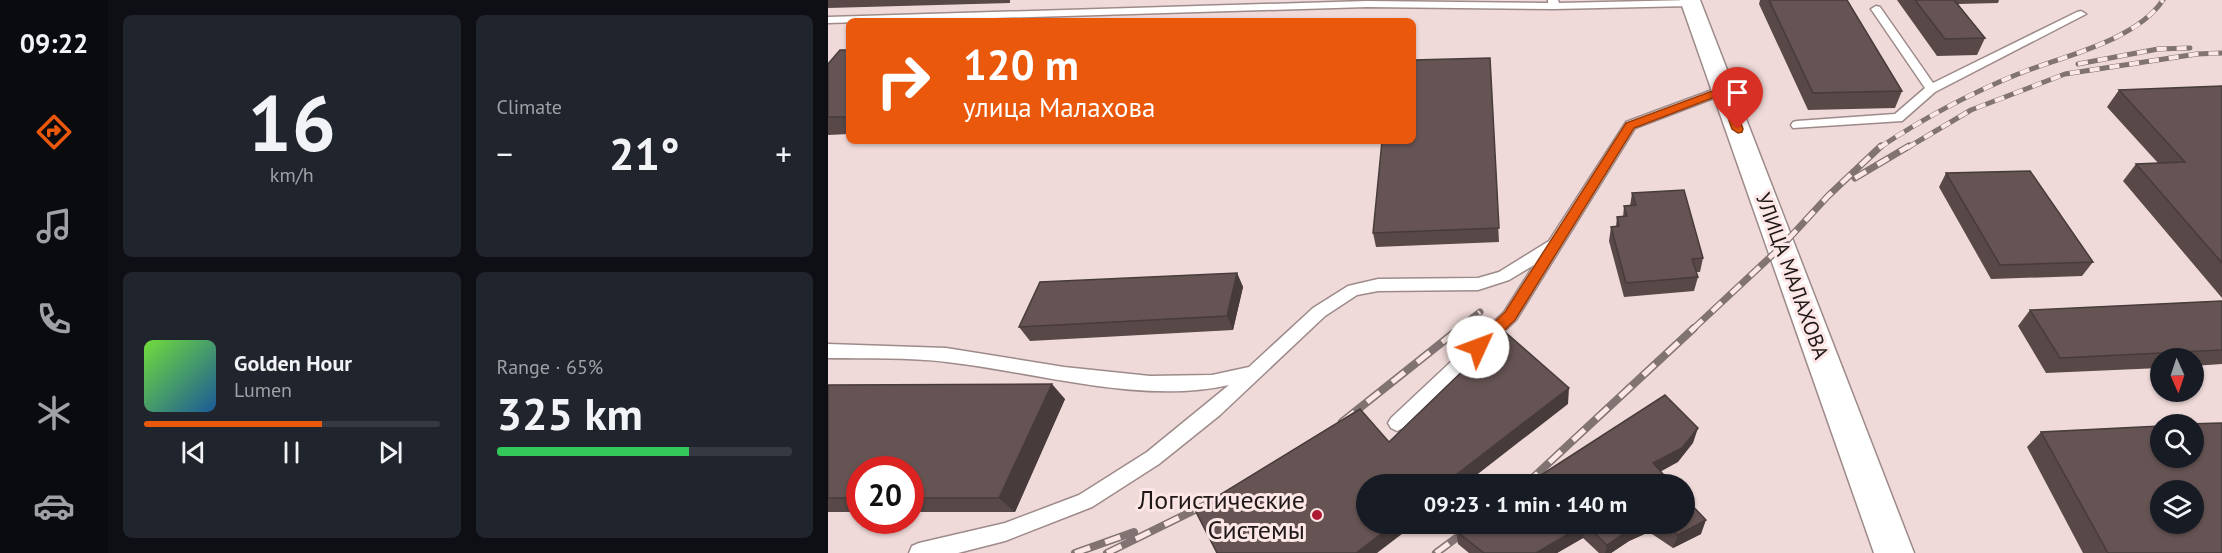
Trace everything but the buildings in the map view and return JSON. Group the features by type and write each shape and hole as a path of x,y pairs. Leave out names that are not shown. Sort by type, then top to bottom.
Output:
{"street":[{"name":"УЛИЦА МАЛАХОВА","path":"1690,2 1894,553"}],"lane":[{"path":"895,18 1367,4 1690,2"},
{"path":"1876,9 1931,89"},
{"path":"1797,125 1898,118 1931,89 2081,14"},
{"path":"828,20 846,19"},
{"path":"1397,423 1510,316 1630,125 1723,90"},
{"path":"919,553 1005,532 1085,501 1153,458 1214,410 1319,312 1353,290 1378,285 1478,284 1504,276 1554,245"},
{"path":"828,351 946,355 1064,374 1150,383 1212,382 1254,373"}],"railway":[{"path":"1879,148 1929,117 1982,90 2117,37 2151,14 2163,0"},
{"path":"2078,64 2158,49 2190,48"},
{"path":"1907,148 1971,110 2065,74 2197,54 2222,53"},
{"path":"1693,329 1781,247 1828,196 1881,146"},
{"path":"1855,178 1909,146"},
{"path":"1458,329 1480,312"},
{"path":"1342,422 1460,328"},
{"path":"1537,474 1694,328"},
{"path":"1107,553 1209,503"},
{"path":"1075,553 1134,532"},
{"path":"1436,553 1462,534"}],"place":[{"name":"Логистические Системы","path":"1317,515"}],"route":[{"path":"1478,347 1510,316 1630,125 1657,117 1723,90 1738,129"}]}
